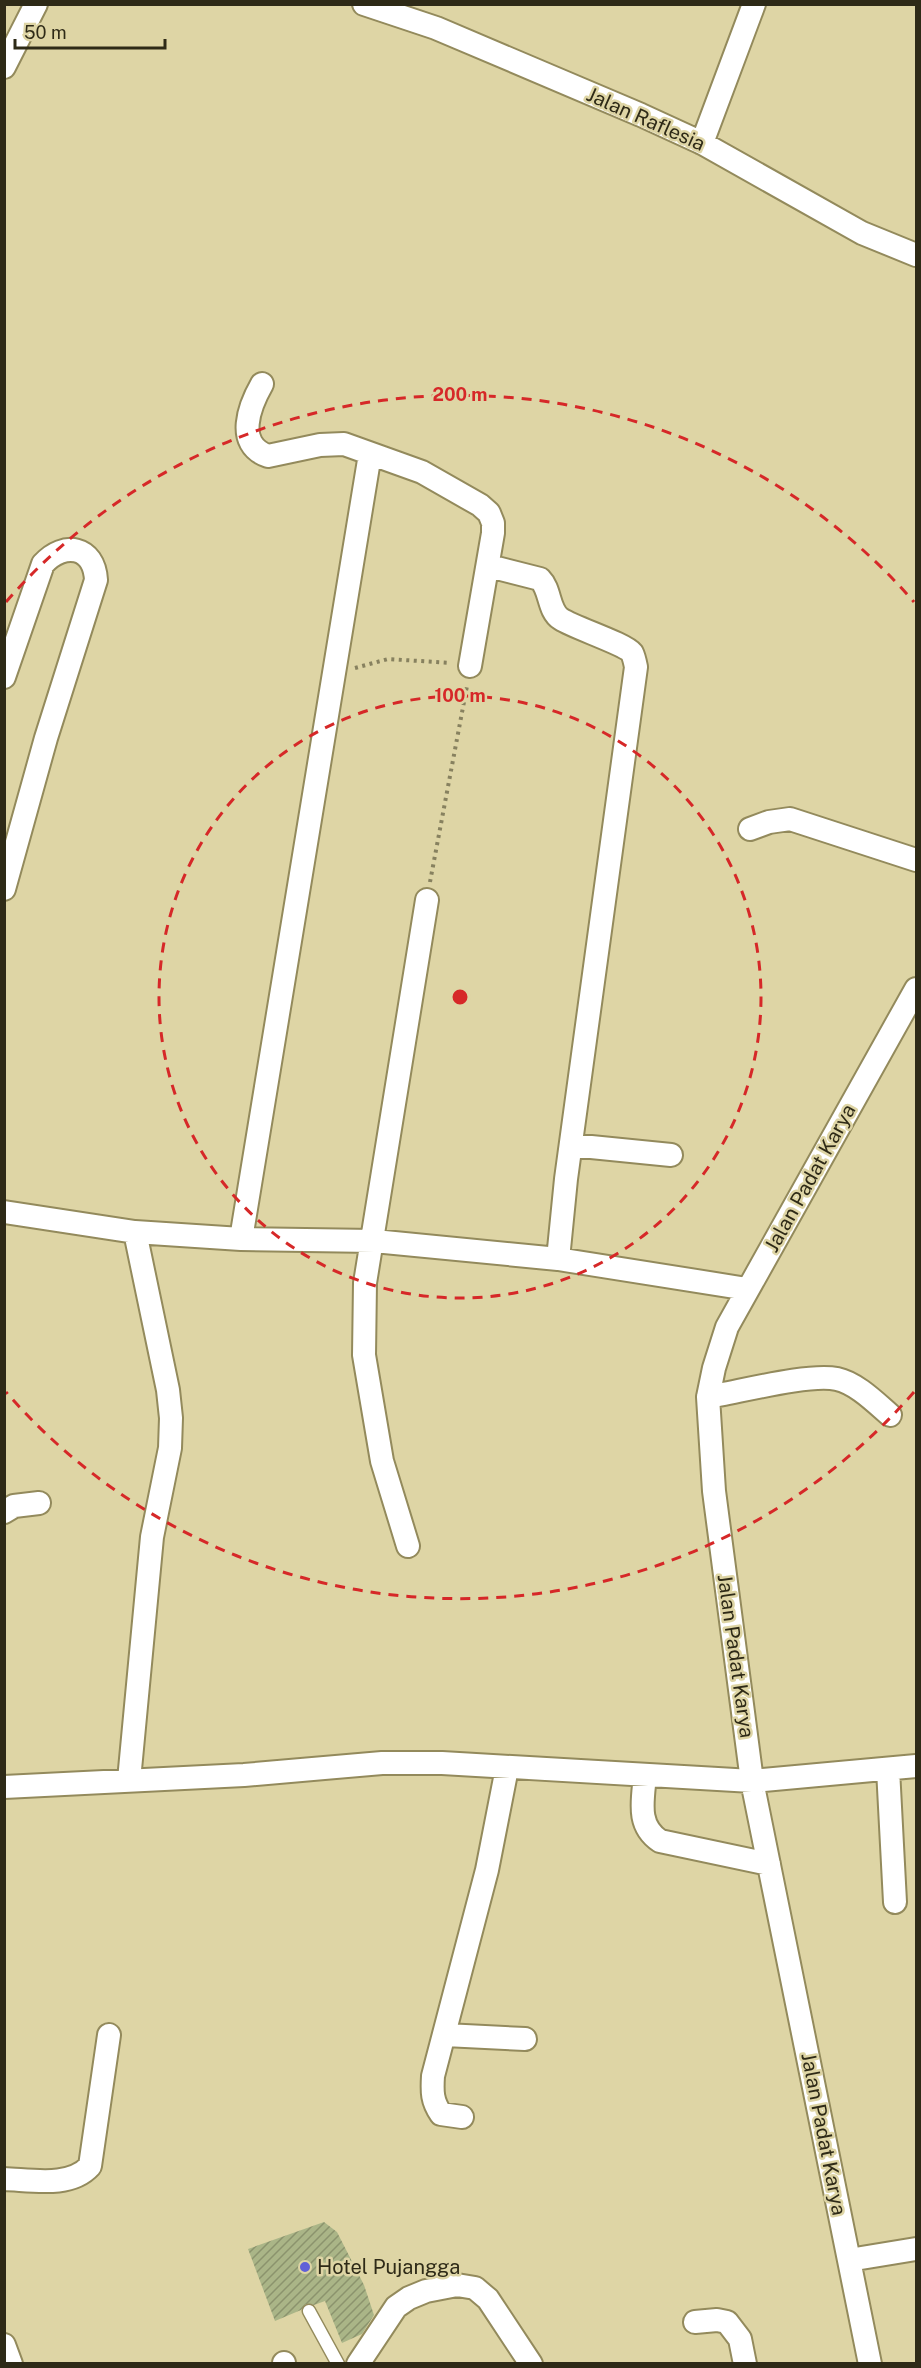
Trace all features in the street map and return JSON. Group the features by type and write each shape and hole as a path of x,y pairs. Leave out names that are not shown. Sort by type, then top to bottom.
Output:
{"street":[{"path":"4,67 36,4"},
{"name":"Jalan Raflesia","path":"364,4 436,28 641,114 702,143 862,233 916,255"},
{"path":"702,143 754,4"},
{"path":"262,384 251,403 246,428 253,446 261,453 268,456 320,445 344,444 422,472 484,509 493,523 489,566 470,666"},
{"path":"241,1239 370,454"},
{"path":"4,677 44,564 50,557 69,549 80,550 89,558 95,570 96,580 11,834 4,889"},
{"path":"489,566 540,579 547,589 552,608 558,617 622,646 631,652 636,667 571,1145 558,1258"},
{"path":"750,829 768,822 790,819 916,860"},
{"path":"408,1546 382,1461 364,1355 365,1283 374,1241 426,900"},
{"name":"Jalan Padat Karya","path":"870,2364 752,1781 714,1491 708,1397 714,1368 727,1327 916,989"},
{"path":"571,1145 671,1155"},
{"path":"4,1212 135,1232 241,1239 374,1241 558,1258 747,1289"},
{"path":"129,1780 152,1537 170,1448 171,1419 168,1390 135,1232"},
{"path":"708,1397 793,1381 837,1379 849,1384 890,1414"},
{"path":"4,1512 14,1506 39,1503"},
{"path":"4,1787 244,1775 382,1763 442,1763 752,1781 916,1766"},
{"path":"462,2117 441,2114 431,2093 433,2076 487,1870 507,1768"},
{"path":"888,1769 895,1902"},
{"path":"645,1775 642,1817 652,1836 660,1841 769,1864"},
{"path":"4,2180 64,2180 84,2173 90,2166 109,2035"},
{"path":"444,2035 525,2039"},
{"path":"849,2260 916,2249"},
{"path":"358,2364 396,2307 409,2298 426,2291 457,2284 476,2288 488,2300 531,2364"},
{"path":"695,2322 717,2320 727,2322 740,2339 745,2364"},
{"path":"4,2345 11,2364"}],"lane":[{"path":"309,2312 338,2364"}],"path":[{"path":"334,675 388,659 470,666 426,900"}],"building":[{"name":"Hotel Pujangga","path":"324,2222 337,2232 364,2285 374,2315 362,2334 342,2343 325,2301 314,2305 306,2304 301,2310 275,2321 248,2249"}],"place":[{"name":"Hotel Pujangga","path":"305,2267"}]}
